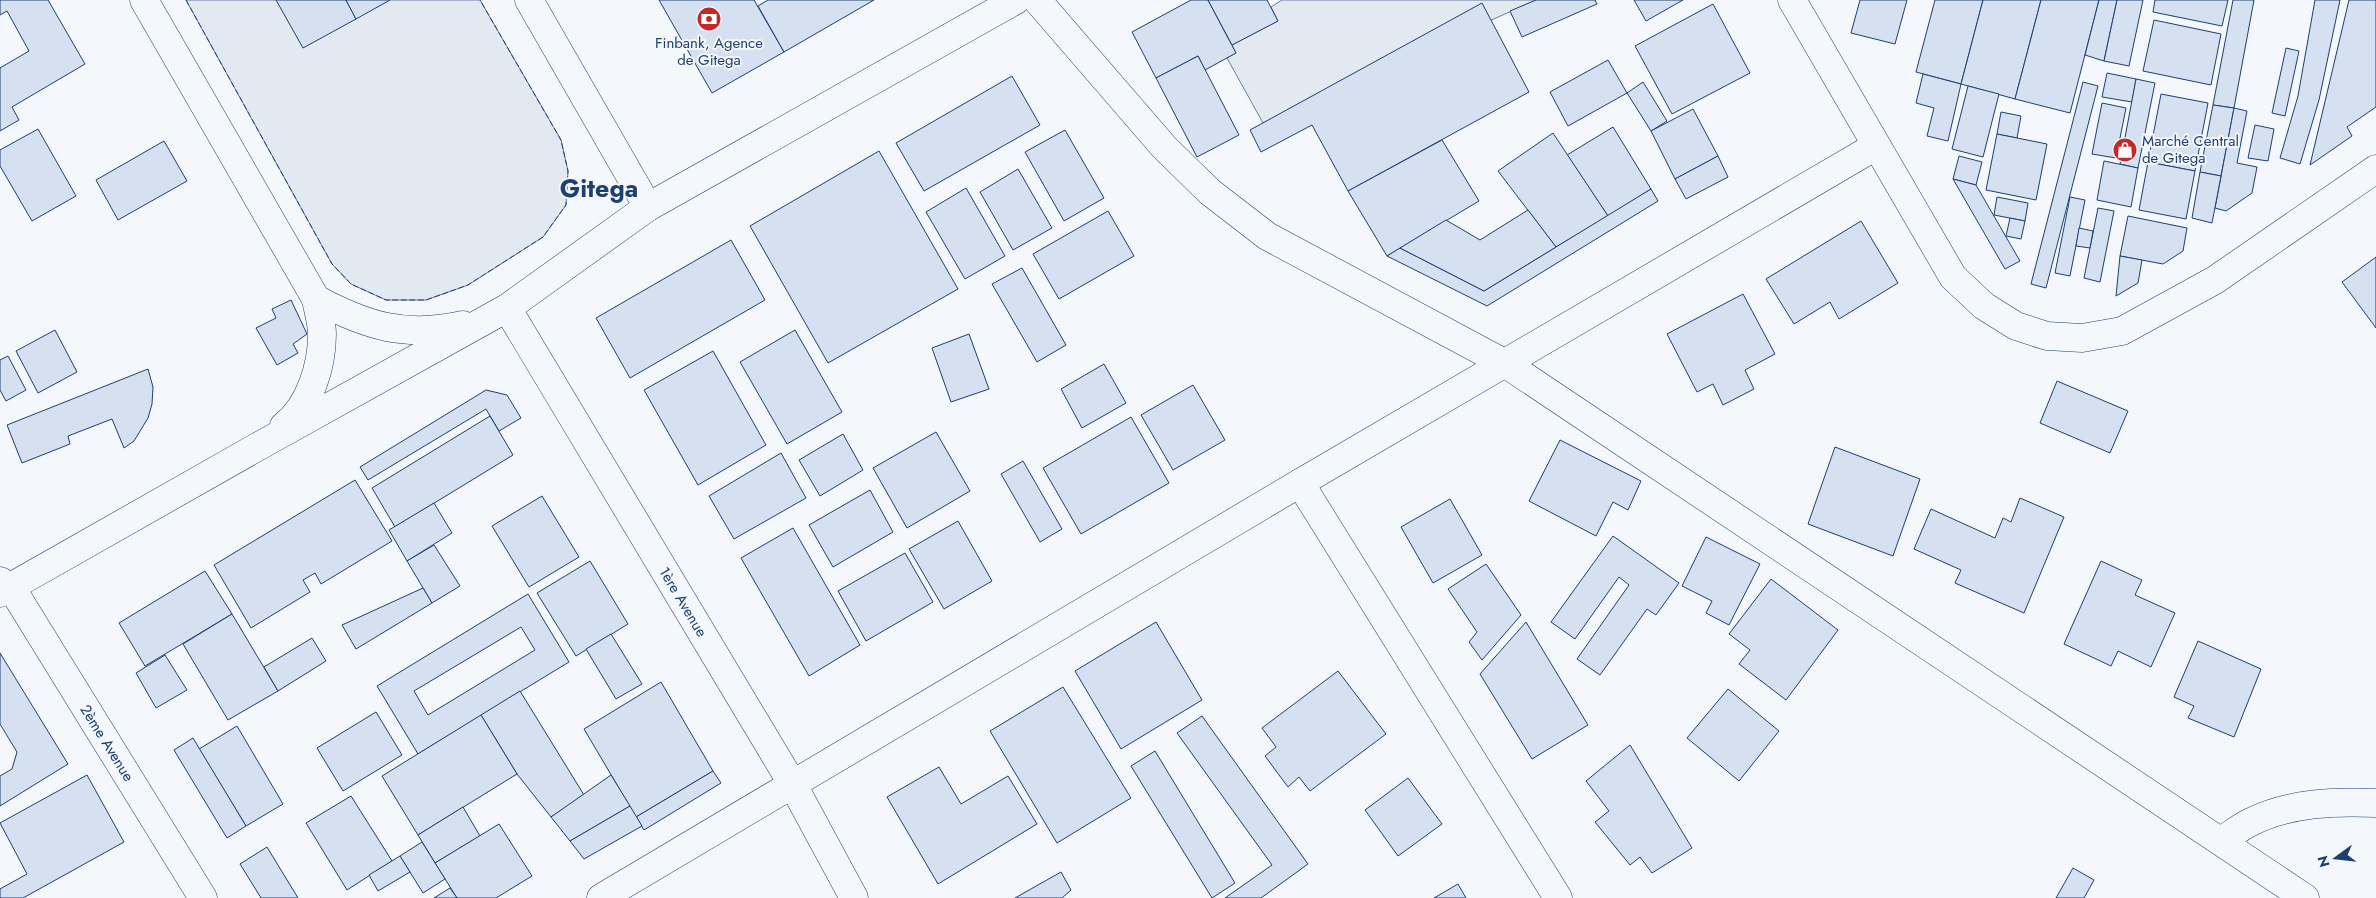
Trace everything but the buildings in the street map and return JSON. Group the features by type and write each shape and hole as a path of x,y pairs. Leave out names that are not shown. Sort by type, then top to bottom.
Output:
{"street":[{"path":"144,0 316,299 322,333 319,367 307,397 289,422 259,446"},
{"path":"529,0 648,207"},
{"path":"4,587 496,314 648,207 1016,0"},
{"path":"1037,0 1164,147 1210,192 1267,236 1506,364 2305,898"},
{"path":"1792,0 1953,277 1984,306 2016,326 2047,336 2082,338 2122,331 2164,310 2215,280 2376,169"},
{"path":"601,898 1300,483 1876,146"},
{"path":"316,299 344,314 374,325 404,331 438,330 496,314"},
{"name":"1ère Avenue","path":"496,314 793,785 854,898"},
{"path":"1300,483 1558,898"},
{"name":"2ème Avenue","path":"4,587 203,898"},
{"path":"2221,841 2251,822 2286,809 2339,801 2376,803"}],"shaded area":[{"path":"186,0 480,0 561,140 568,171 566,205 543,237 468,285 426,300 386,300 351,284 332,264"},
{"path":"1282,0 1536,0 1263,123 1227,58 1236,53 1232,45 1278,21 1271,7"}],"fence":[{"path":"186,0 332,264 351,284 386,300 426,300 468,285 543,237 566,205 568,171 561,140 480,0"}],"place":[{"name":"Finbank, Agence de Gitega","path":"709,19"},
{"name":"Marché Central de Gitega","path":"2125,150"}],"district":[{"name":"Gitega","path":"599,188"}]}
